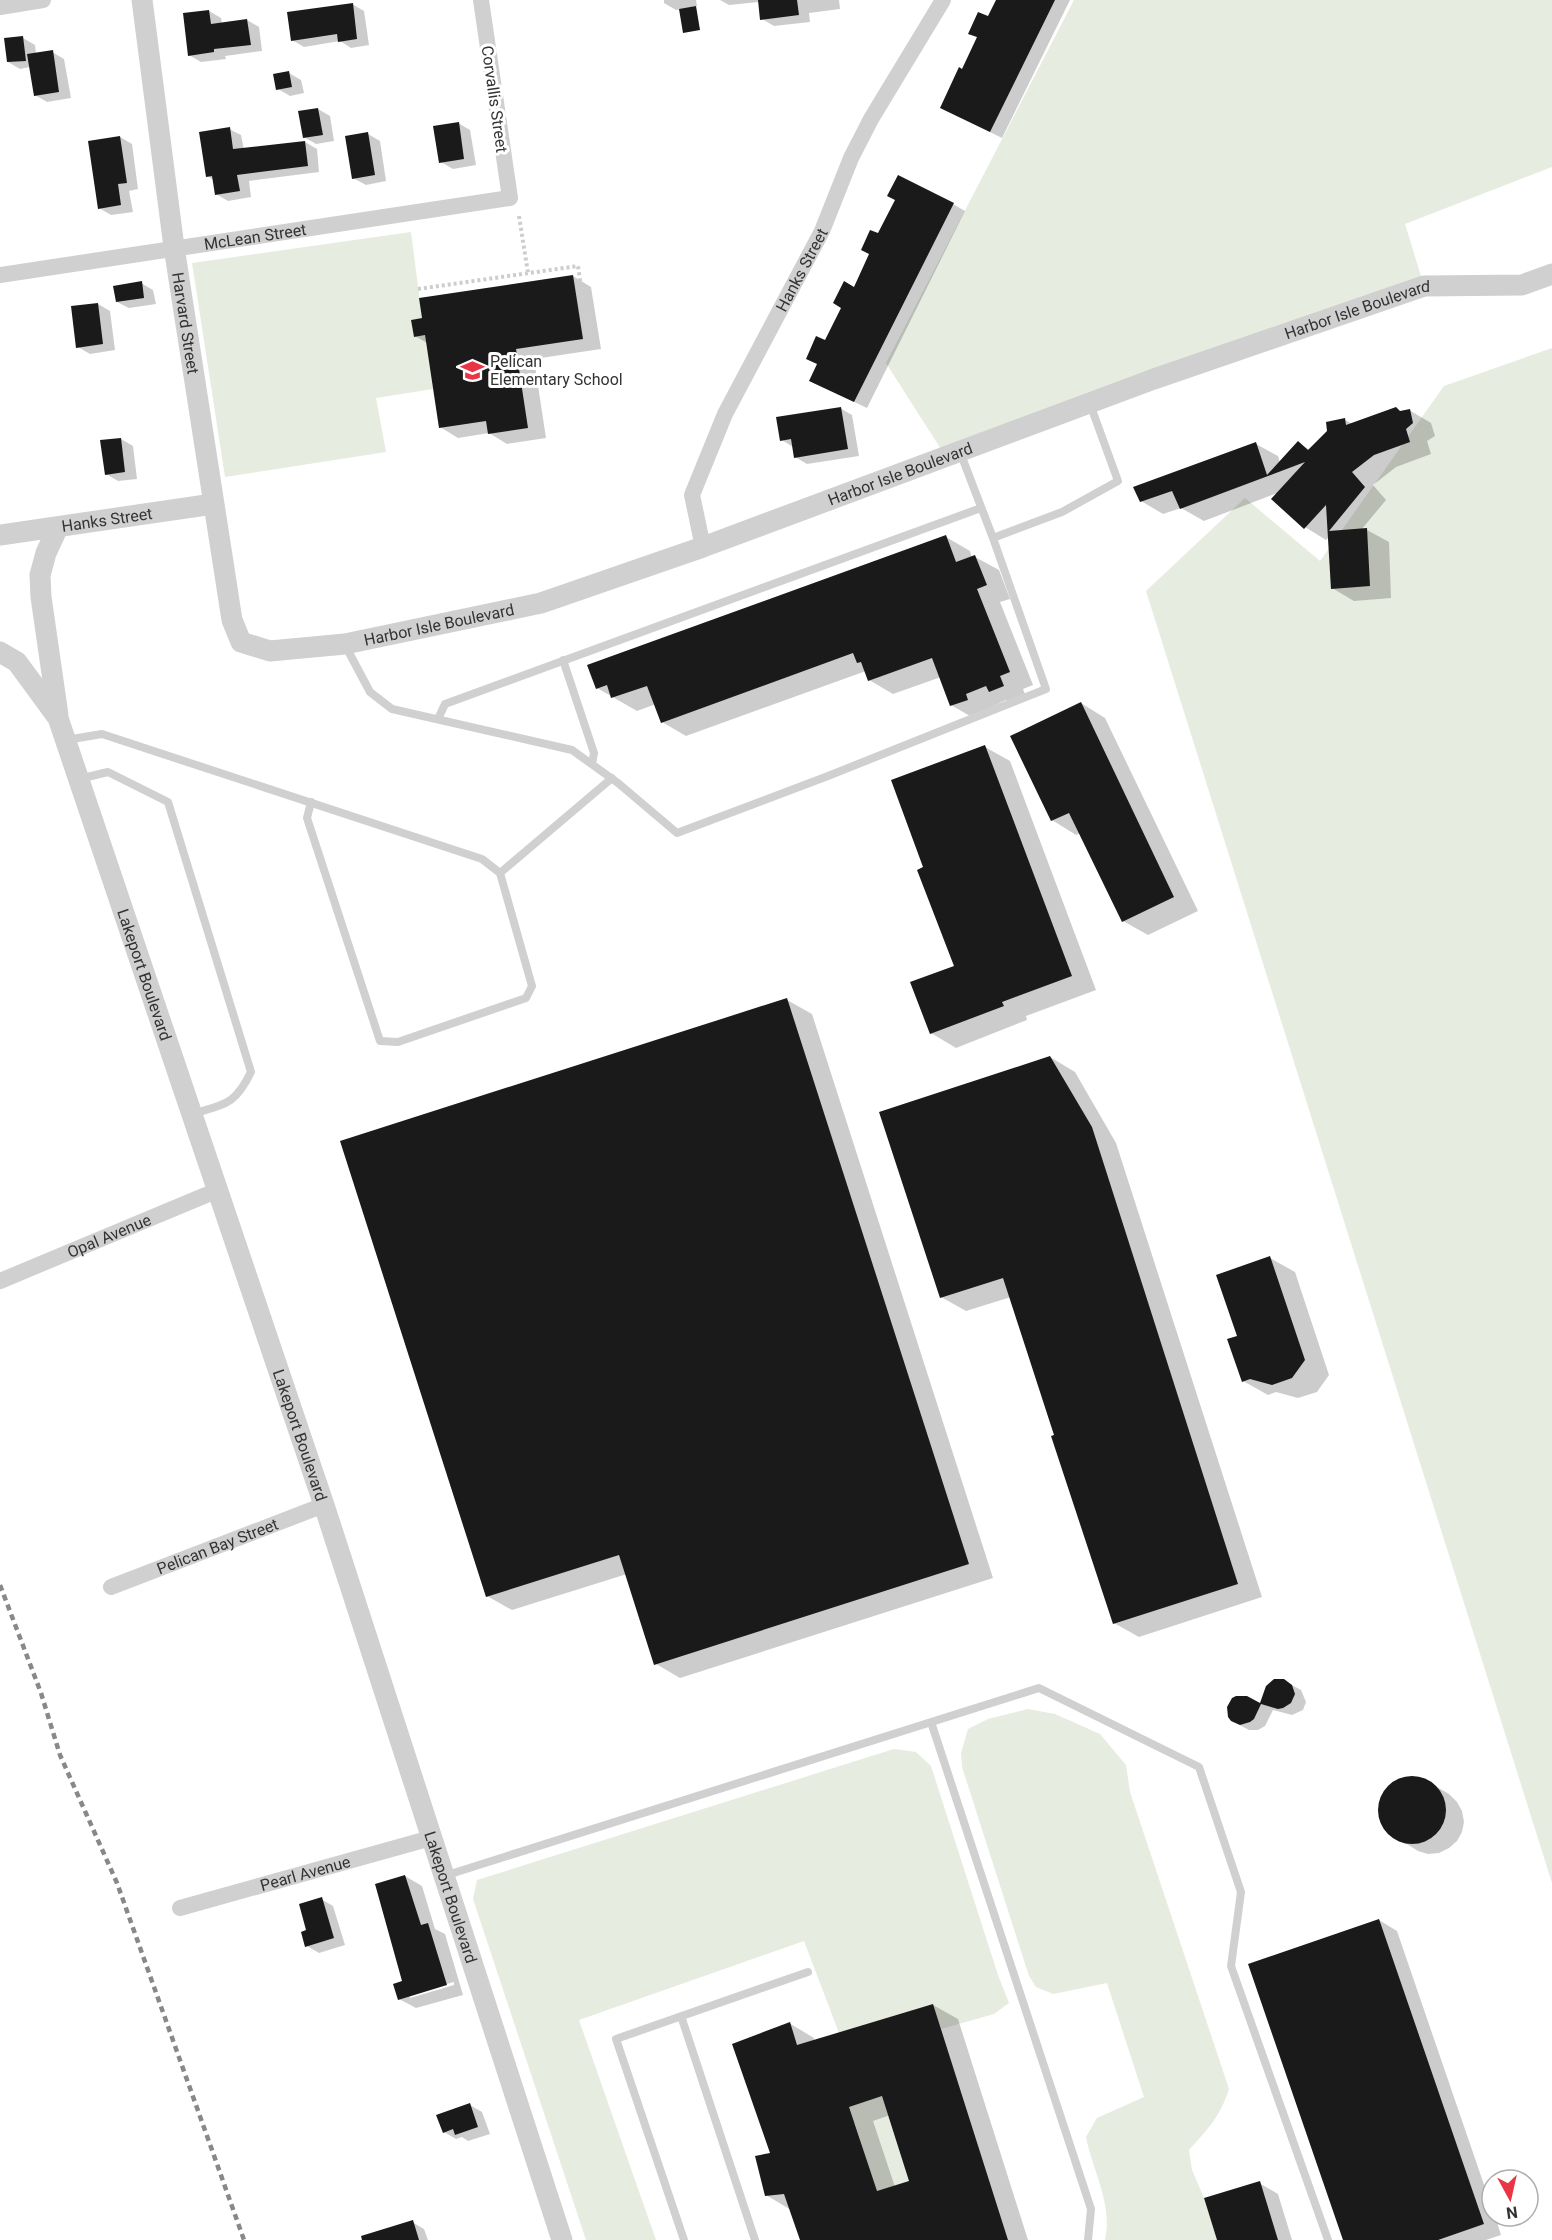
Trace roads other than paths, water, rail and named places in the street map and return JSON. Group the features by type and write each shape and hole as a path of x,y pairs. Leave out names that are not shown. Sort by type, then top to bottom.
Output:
{"street":[{"path":"0,7 43,0"},
{"name":"Harvard Street","path":"142,0 174,247 213,504 232,620 241,642"},
{"name":"Corvallis Street","path":"481,0 510,198"},
{"name":"Hanks Street","path":"703,548 692,495 725,414 822,231 851,158 871,120 943,0"},
{"name":"McLean Street","path":"0,275 510,198"},
{"name":"Harbor Isle Boulevard","path":"241,642 270,651 345,644 541,603 703,548 1090,404 1424,286 1522,285 1552,274"},
{"name":"Hanks Street","path":"0,535 213,504"},
{"path":"58,526 46,553 40,575 58,718"},
{"name":"Lakeport Boulevard","path":"0,652 17,662 58,718 66,740 324,1505 562,2240"},
{"name":"Opal Avenue","path":"0,1281 218,1190"},
{"name":"Pelican Bay Street","path":"111,1587 324,1505"},
{"name":"Pearl Avenue","path":"180,1908 431,1838"}],"lane":[{"path":"993,538 1062,512 1118,481 1090,404"},
{"path":"345,644 370,692 392,709 572,750 612,778 677,832 828,776 1046,689 960,452"},
{"path":"438,719 445,704 981,508"},
{"path":"563,660 594,753 592,764"},
{"path":"66,740 102,734 310,802 483,859 500,873 532,986 526,998 398,1042 380,1041 308,818 310,802"},
{"path":"79,780 108,772 168,802 251,1072 243,1088 229,1103 192,1114"},
{"path":"500,873 612,778"},
{"path":"444,1876 1039,1688 1199,1767 1241,1892 1231,1966 1328,2240"},
{"path":"931,1722 1091,2209 1088,2240"},
{"path":"684,2240 616,2038 808,1972"},
{"path":"681,2016 755,2240"}],"railway":[{"path":"0,1585 41,1693 60,1755 117,1883 244,2240"}],"place":[{"name":"Pelican Elementary School","path":"472,370"}]}
